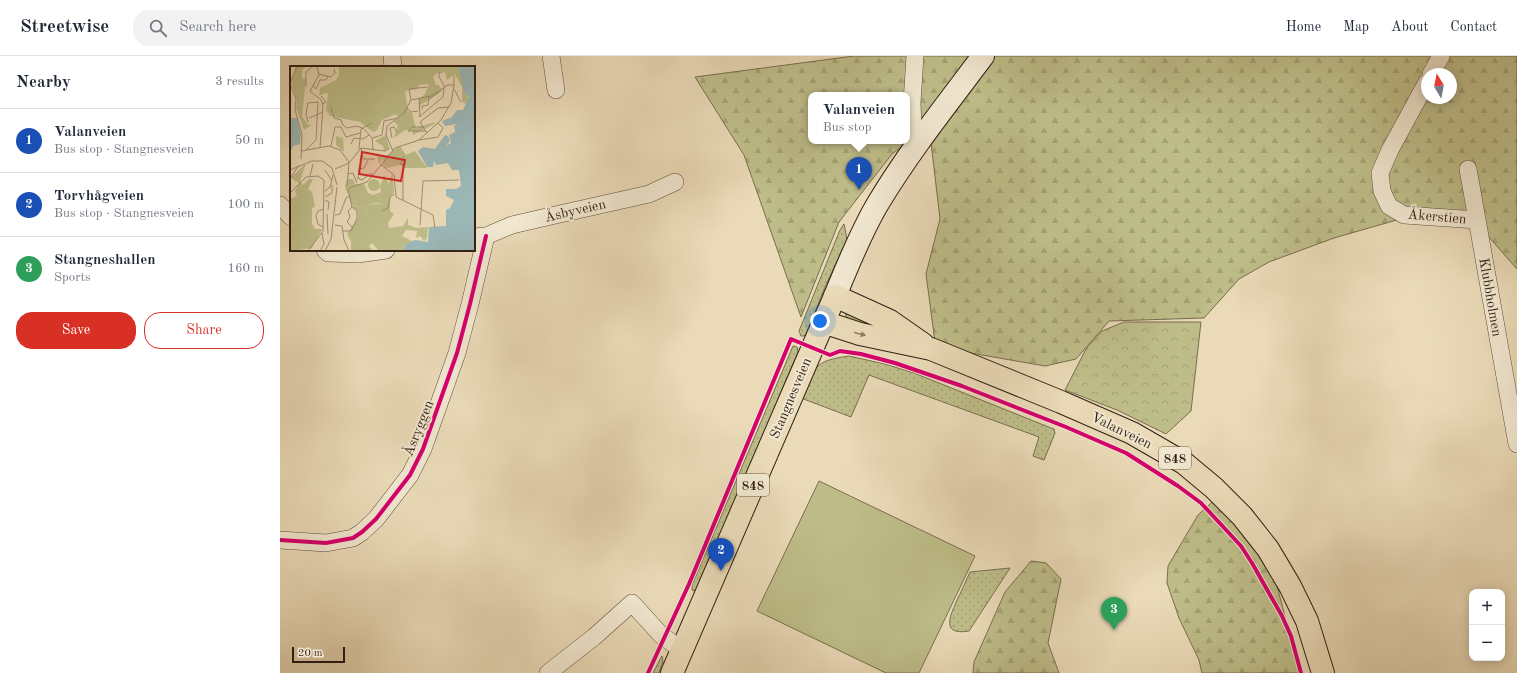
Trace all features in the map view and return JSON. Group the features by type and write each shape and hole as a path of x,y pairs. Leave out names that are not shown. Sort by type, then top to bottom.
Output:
{"main road":[{"name":"Stangnesveien","path":"672,673 860,239 878,205 914,149 983,56"},
{"name":"Valanveien","path":"835,296 890,321 931,349"},
{"name":"Valanveien","path":"823,322 860,334 931,349 1061,402 1132,433 1184,463 1214,488 1242,516 1268,549 1290,586 1307,621 1323,673"}],"street":[{"path":"392,56 393,66"},
{"path":"551,56 556,90"},
{"path":"914,149 912,104 915,56"},
{"path":"1434,68 1441,56"},
{"name":"Åkerstien","path":"1421,93 1390,150 1380,173 1382,191 1389,206 1404,215 1477,220 1468,169"},
{"name":"Åsbyveien","path":"480,237 512,225 649,194 675,182"},
{"path":"280,205 290,216"},
{"name":"Klubbholmen","path":"1477,220 1517,444"},
{"name":"Åsryggen","path":"280,540 326,543 352,538 362,532 376,519 410,475 423,449 457,353 470,304 480,237"},
{"path":"327,251 358,254 379,251"},
{"path":"548,673 594,637 632,603 661,635 682,650"}],"green space":[{"path":"854,56 1517,56 1517,269 1467,212 1435,209 1334,238 1269,262 1239,279 1204,318 1109,321 1076,359 1045,366 942,348 935,342 926,274 940,219 930,134 917,135 910,140 910,92 808,92 808,144 905,144 892,154 839,222 801,317 744,155 695,77"},
{"path":"844,224 847,239 806,334 801,336 799,331 840,230"},
{"path":"849,313 873,325 873,327 850,320 845,315"},
{"path":"1124,322 1201,322 1191,411 1166,434 1117,410 1065,390 1086,349 1102,331"},
{"path":"793,346 797,347 798,352 703,577 697,589 694,591 692,590 692,585"},
{"path":"849,356 885,364 914,373 1054,429 1055,433 1044,460 1033,456 1039,437 869,375 851,417 801,398 809,379 817,367 828,360"},
{"path":"819,481 975,556 919,673 886,673 757,611"},
{"path":"1219,496 1249,524 1277,586 1300,673 1202,673 1199,660 1179,618 1167,583 1168,566 1198,515"},
{"path":"1031,561 1046,563 1061,579 1048,643 1059,673 973,673 974,662 1005,592"},
{"path":"1010,568 969,631 960,632 950,627 950,617 970,572"},
{"path":"662,656 663,661 659,673 653,673"}],"cycle path":[{"path":"280,540 326,543 353,538 376,519 410,475 423,449 457,353 486,236"},
{"path":"648,673 689,584 791,339 830,355 840,351 861,354 895,363 962,386 1066,427 1126,453 1178,486 1201,503 1241,546 1282,616 1291,636 1301,673"}],"place":[{"name":"Valanveien","path":"859,190"},
{"name":"Torvhågveien","path":"721,571"},
{"name":"Stangneshallen","path":"1114,630"}]}
